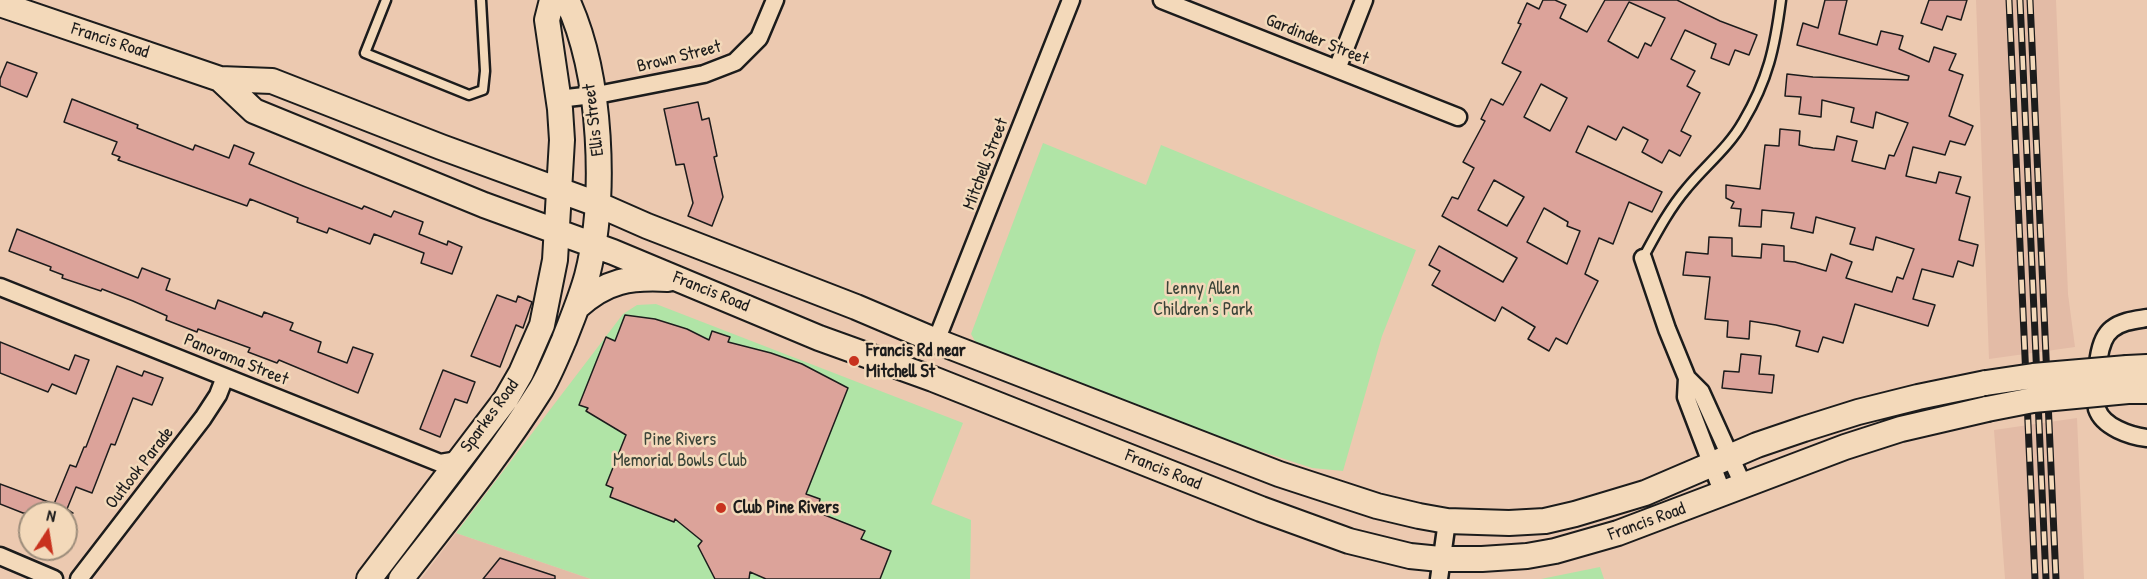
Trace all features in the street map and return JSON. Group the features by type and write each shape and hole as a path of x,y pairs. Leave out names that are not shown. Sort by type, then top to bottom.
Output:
{"main road":[{"name":"Ellis Street","path":"552,0 547,20 562,140 556,230"},
{"name":"Ellis Street","path":"567,0 574,15 587,65 598,124 599,174 593,244"},
{"name":"Francis Road","path":"0,4 220,79 272,81 597,204 936,341 1298,481 1377,506 1448,520 1509,523 1545,520 1645,493 1721,460 1804,429 1858,412 1986,383 2055,374 2137,379"},
{"name":"Francis Road","path":"220,79 254,111 484,205 593,244 819,338 933,379 1321,532 1440,569 1482,559 1527,556 1555,551 1618,533 1856,443 1901,429 2137,379"},
{"name":"Sparkes Road","path":"369,579 506,399 520,373 542,325 555,260 556,230"},
{"name":"Sparkes Road","path":"401,579 482,474 542,388 577,307 587,275 593,244"},
{"path":"577,307 590,295 616,282 640,278 679,279"}],"street":[{"name":"Brown Street","path":"558,99 592,96 704,74 735,62 759,38 775,0"},
{"name":"Mitchell Street","path":"936,341 1071,0"},
{"name":"Gardinder Street","path":"1162,0 1458,117"},
{"path":"1337,69 1364,0"},
{"path":"1643,258 1687,378 1686,397 1721,460 1733,490"},
{"name":"Panorama Street","path":"0,287 440,463 458,460"},
{"path":"2147,318 2126,322 2110,329 2103,341 2096,376 2097,409 2105,420 2124,433 2147,438"},
{"name":"Outlook Parade","path":"79,579 203,418 218,395 225,377"},
{"path":"1440,569 1448,520"},
{"path":"0,556 54,579"}],"lane":[{"path":"386,0 365,53 469,95 483,90 481,0"},
{"path":"1643,258 1671,209 1685,190 1728,143 1760,90 1769,68 1781,0"}],"shaded area":[{"path":"1976,0 2056,0 2068,294 2075,347 1989,359"},
{"path":"2077,418 2084,579 2005,579 1994,430"},
{"path":"456,533 591,579 421,579"}],"green space":[{"name":"Lenny Allen Children's Park","path":"1043,143 1146,185 1161,145 1416,250 1382,336 1343,471 1312,468 1167,421 984,357 971,334"},
{"name":"Pine Rivers Memorial Bowls Club","path":"656,304 963,423 931,504 971,520 970,579 591,579 456,533 623,314 637,305"},
{"path":"1600,567 1604,579 1541,579"}],"building":[{"path":"1543,0 1555,0 1566,5 1560,18 1587,32 1605,0 1677,0 1720,21 1757,35 1749,55 1735,50 1729,65 1711,58 1716,44 1685,30 1671,59 1695,71 1687,86 1700,93 1681,131 1691,136 1680,156 1669,150 1662,163 1642,152 1648,140 1623,127 1616,140 1588,126 1576,152 1662,192 1652,212 1629,202 1613,244 1599,238 1585,274 1598,281 1567,344 1556,338 1549,351 1528,339 1535,327 1502,307 1495,321 1432,285 1440,271 1429,265 1439,246 1503,282 1517,258 1442,216 1452,197 1458,199 1474,168 1463,162 1485,121 1481,119 1491,99 1503,105 1521,72 1502,63 1521,24 1518,23 1527,3 1539,9","holes":["1629,2 1665,18 1651,46 1645,43 1638,58 1608,41","1541,84 1567,98 1550,131 1524,117","1494,180 1524,197 1507,226 1478,210","1544,208 1568,222 1567,226 1580,231 1567,264 1527,242"]},
{"path":"1825,0 1847,0 1839,34 1877,45 1881,31 1903,36 1899,49 1929,62 1934,47 1956,54 1949,70 1963,75 1949,116 1973,126 1965,145 1950,141 1945,155 1913,147 1906,176 1936,183 1939,172 1961,177 1956,193 1970,197 1959,240 1978,245 1973,266 1958,261 1953,277 1922,269 1913,299 1935,305 1928,326 1855,304 1843,343 1823,337 1818,352 1796,346 1800,331 1776,325 1750,321 1749,339 1727,337 1728,321 1705,319 1710,277 1683,275 1686,252 1708,254 1709,237 1732,238 1732,256 1761,258 1762,244 1784,246 1784,261 1826,271 1831,254 1852,262 1846,278 1892,292 1897,277 1903,279 1914,249 1876,237 1873,250 1850,244 1855,228 1816,217 1813,233 1791,228 1794,213 1762,210 1761,227 1739,226 1741,209 1731,208 1734,202 1726,198 1726,185 1760,189 1765,145 1779,146 1780,129 1800,131 1799,145 1813,148 1834,150 1837,136 1857,141 1852,161 1885,169 1889,155 1894,156 1908,123 1876,112 1873,128 1851,122 1854,108 1822,100 1821,117 1799,114 1801,97 1785,96 1787,74 1908,80 1909,76 1797,45 1803,23 1818,28"},
{"path":"1929,0 1967,0 1961,20 1947,16 1942,30 1921,23"},
{"path":"7,62 37,73 27,97 0,86 0,79"},
{"path":"72,99 193,150 195,145 229,158 234,145 254,153 249,164 303,186 362,209 364,206 391,217 394,211 423,222 419,234 447,245 448,241 462,247 452,274 421,263 424,253 374,234 370,244 329,228 327,233 297,222 298,218 250,199 247,206 118,160 120,157 112,154 117,142 64,122"},
{"path":"698,102 702,120 709,118 717,156 714,157 723,197 712,226 688,216 693,203 684,164 676,165 664,109"},
{"path":"17,229 138,278 142,268 170,279 166,290 215,309 218,300 262,317 264,312 293,323 290,330 321,342 318,352 347,363 353,347 373,354 358,393 279,360 277,363 248,352 250,348 166,320 167,316 133,301 102,289 101,291 62,278 63,275 50,270 51,267 9,251"},
{"path":"497,295 516,302 518,296 532,302 523,328 516,325 500,367 471,356"},
{"path":"625,315 655,319 687,329 709,340 712,331 730,337 728,342 802,364 848,388 806,494 820,499 817,512 865,531 861,539 891,551 880,579 766,579 750,572 749,579 715,579 698,546 702,541 675,519 674,522 610,497 613,488 606,485 626,435 586,411 588,408 579,405 606,337 615,341"},
{"path":"0,342 69,370 75,355 89,360 76,394 52,384 48,392 0,373"},
{"path":"1741,354 1761,356 1759,374 1774,375 1772,393 1722,388 1724,371 1739,372"},
{"path":"117,366 142,376 144,371 163,378 152,405 133,398 115,445 111,444 92,493 76,487 70,501 55,501 70,465 76,467"},
{"path":"443,370 475,382 467,403 455,399 440,437 420,429"},
{"path":"0,484 46,501 18,501 18,511 0,504"},
{"path":"500,558 555,576 555,579 483,579"}],"railway":[{"path":"2009,0 2035,579"},
{"path":"2020,0 2046,579"},
{"path":"2030,0 2056,579"}],"place":[{"name":"Francis Rd near Mitchell St","path":"854,361"},
{"name":"Club Pine Rivers","path":"721,508"}]}
